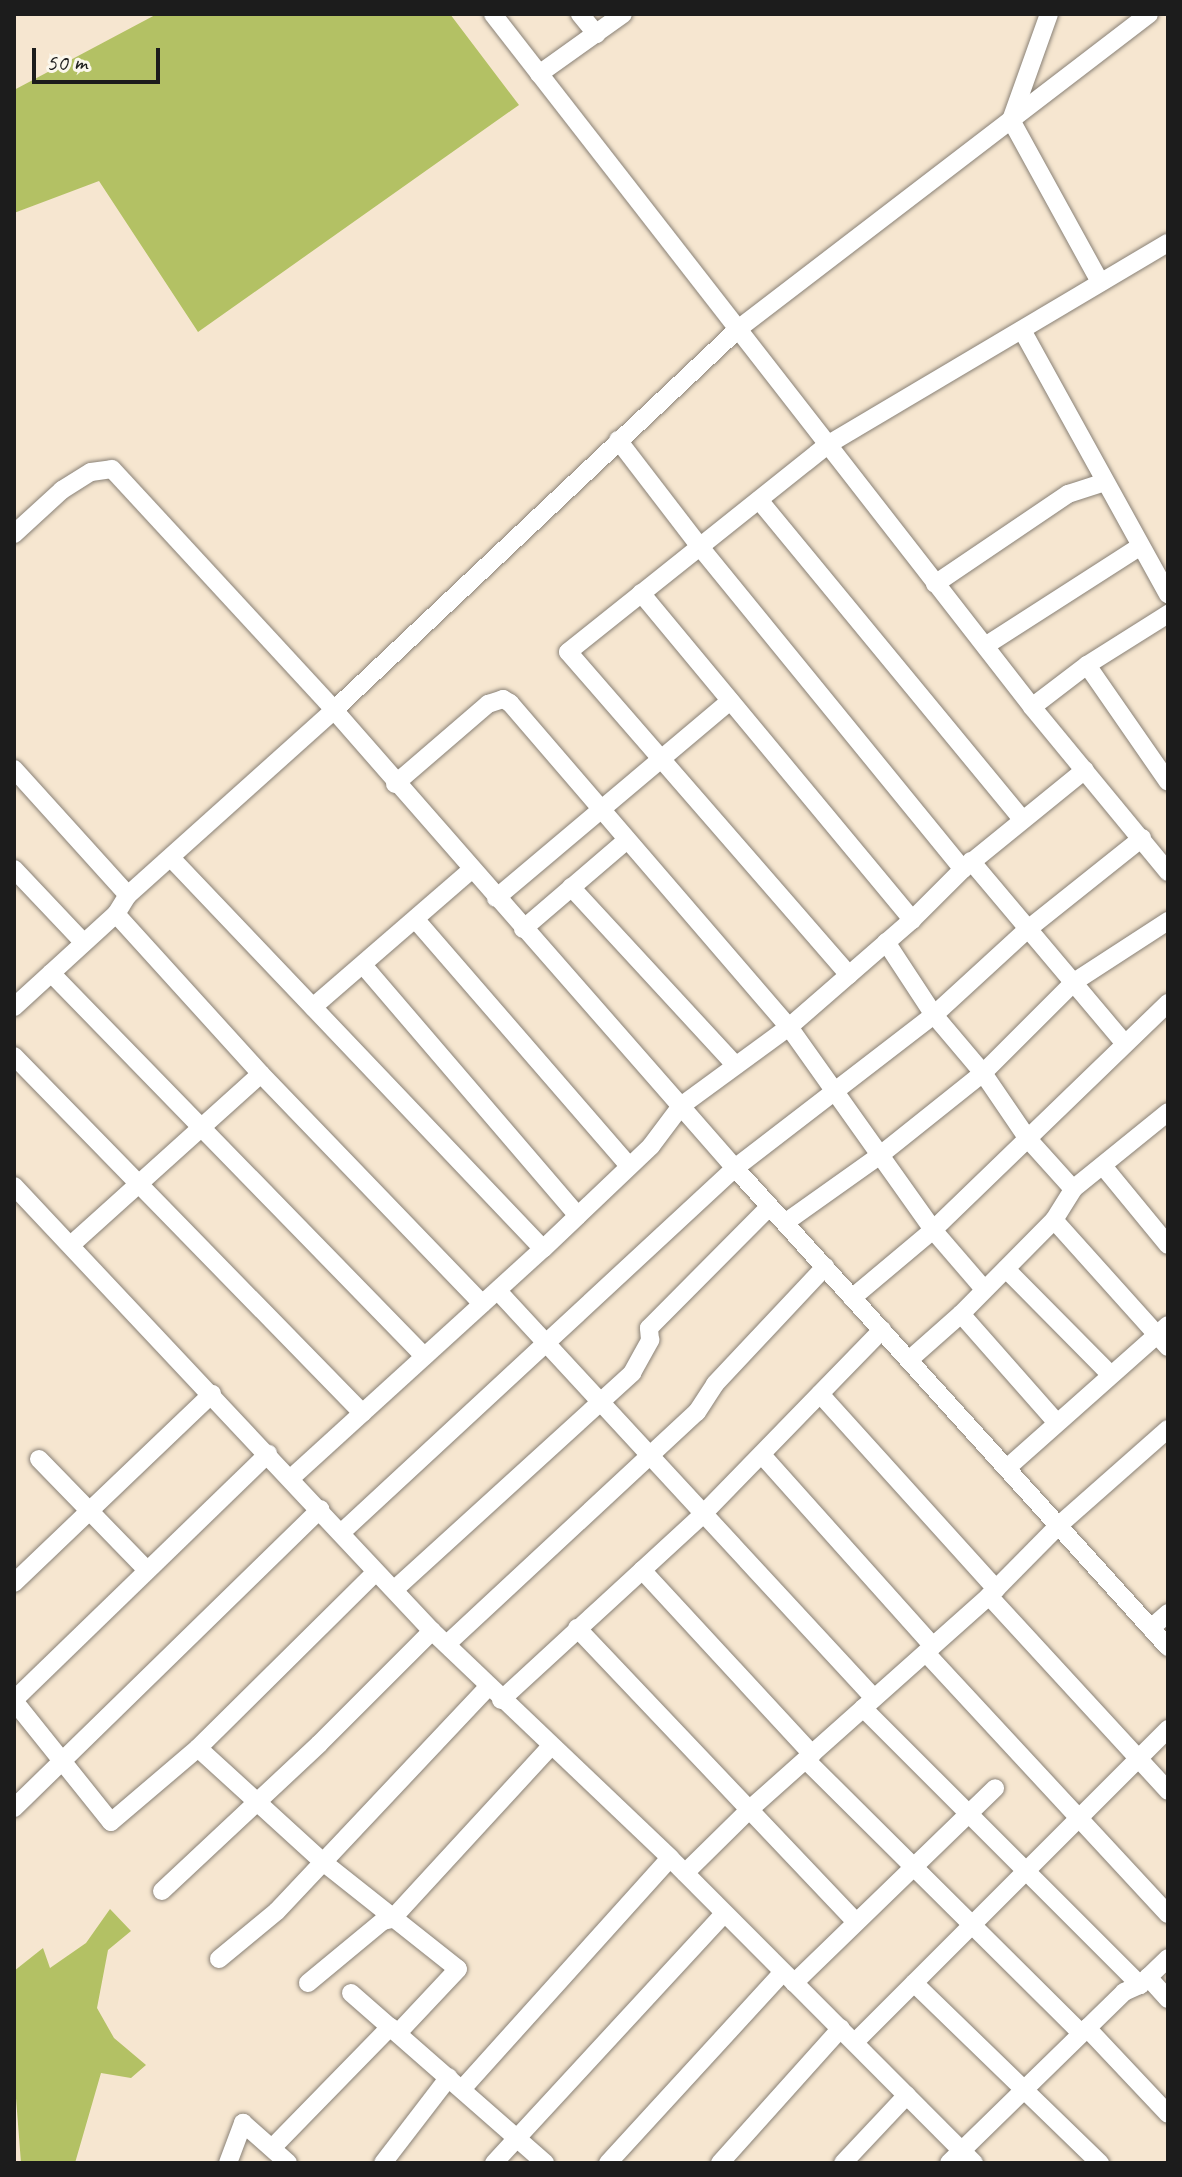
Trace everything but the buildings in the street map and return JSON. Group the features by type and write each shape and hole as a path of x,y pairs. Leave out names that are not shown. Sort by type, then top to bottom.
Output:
{"street":[{"path":"493,14 935,584 1168,872"},
{"path":"580,14 596,34"},
{"path":"539,74 623,14"},
{"path":"1049,14 1011,120 1100,282"},
{"path":"14,1007 116,914 128,895 172,859 334,710 738,329 1149,14"},
{"path":"849,975 659,761 568,652 829,444 1168,243"},
{"path":"1022,330 1139,547 1168,594"},
{"path":"618,440 700,547 967,865 1028,929 1124,1043"},
{"path":"14,534 62,490 91,472 112,469 334,710 395,784 769,1207 786,1222 1168,1647"},
{"path":"935,584 1068,494 1105,482"},
{"path":"759,500 1021,818"},
{"path":"985,646 1139,547"},
{"path":"641,593 912,920"},
{"path":"1032,707 1087,665 1168,614"},
{"path":"1087,665 1168,782"},
{"path":"395,784 488,704 503,699 510,703 789,1027 933,1230 984,1289"},
{"path":"496,898 730,701"},
{"path":"14,769 128,895"},
{"path":"291,1478 578,1216 651,1146 681,1106 789,1027 912,920 967,865 1021,818 1085,770"},
{"path":"342,1532 735,1168 934,1015 1028,929 1142,838"},
{"path":"523,929 627,840"},
{"path":"172,859 543,1249"},
{"path":"14,869 83,942"},
{"path":"313,1007 471,870"},
{"path":"571,887 735,1065"},
{"path":"116,914 261,1074 482,1304"},
{"path":"416,920 629,1166"},
{"path":"786,1222 879,1156 983,1073 1074,982 1168,921"},
{"path":"886,942 934,1015 983,1073 1028,1139 1073,1189"},
{"path":"363,965 578,1216"},
{"path":"51,973 424,1356"},
{"path":"852,1298 933,1230 1168,1003"},
{"path":"14,1056 140,1181 362,1413"},
{"path":"72,1244 261,1074"},
{"path":"909,1360 961,1314 1054,1220 1073,1189 1168,1112"},
{"path":"1103,1166 1168,1245"},
{"path":"14,1186 72,1244 432,1631 670,1858 841,2028 907,2095 961,2159 1084,2030 1124,1992 1144,1981 1168,1958"},
{"path":"395,1589 632,1373 650,1340 649,1328 769,1207"},
{"path":"1007,1468 1111,1375 1164,1336 1054,1220"},
{"path":"447,1644 651,1458 697,1412 715,1384 825,1267"},
{"path":"1006,1269 1111,1375"},
{"path":"498,1291 703,1514 968,1814 1144,1981 1168,1999"},
{"path":"961,1314 1057,1423"},
{"path":"219,1959 277,1911 495,1693 577,1628 703,1514 882,1330"},
{"path":"14,1583 212,1394"},
{"path":"820,1394 1168,1791"},
{"path":"685,1873 750,1809 993,1593 1058,1526 1168,1429"},
{"path":"268,1454 14,1700 111,1822 198,1748 376,1572"},
{"path":"762,1455 1078,1819 1168,1914"},
{"path":"39,1459 92,1509 146,1569"},
{"path":"14,1808 320,1509"},
{"path":"642,1570 809,1757 914,1866 1168,2114"},
{"path":"1151,1628 1168,1613"},
{"path":"577,1628 856,1922"},
{"path":"162,1891 257,1805 432,1631"},
{"path":"855,2042 1168,1729"},
{"path":"308,1983 383,1921 392,1919 551,1746"},
{"path":"198,1748 323,1862 458,1969 273,2147"},
{"path":"608,2163 788,1978 856,1922 995,1788"},
{"path":"383,2163 670,1858"},
{"path":"494,2163 724,1914"},
{"path":"914,1983 1026,2088 1100,2163"},
{"path":"351,1993 545,2163"},
{"path":"720,2163 841,2028"},
{"path":"843,2163 907,2095"},
{"path":"228,2163 243,2123 288,2163"}],"green space":[{"path":"157,14 450,14 519,105 198,332 99,181 14,213 14,90"},
{"path":"110,1909 131,1931 108,1950 97,2008 114,2038 146,2065 131,2078 101,2073 75,2163 21,2163 14,2072 14,1971 43,1948 50,1968 86,1943"}]}
